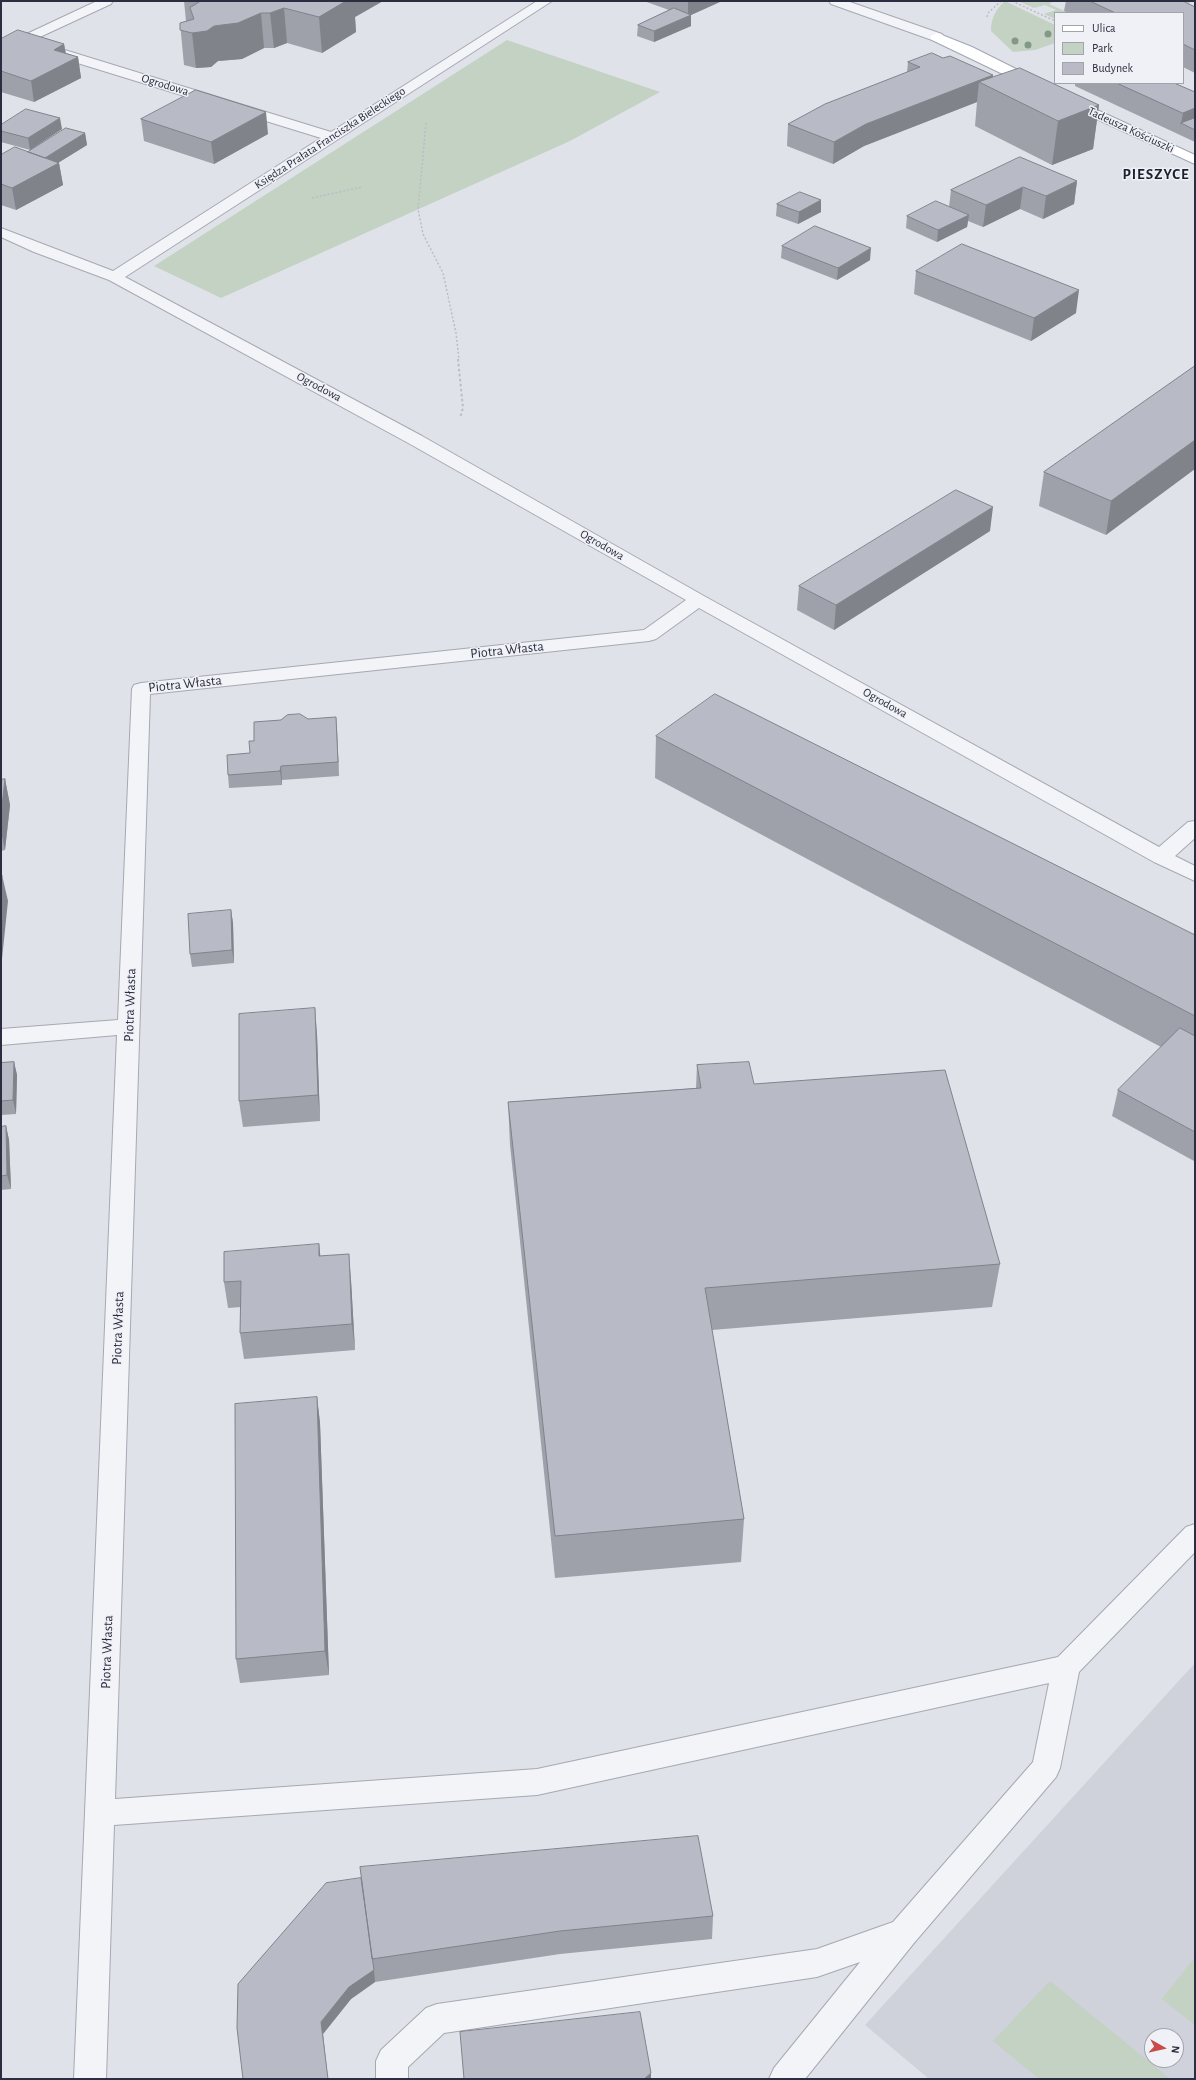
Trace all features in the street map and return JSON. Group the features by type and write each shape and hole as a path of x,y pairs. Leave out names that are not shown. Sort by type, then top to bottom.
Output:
{"main road":[{"name":"Tadeusza Kościuszki","path":"937,37 1195,160"}],"street":[{"path":"1,51 107,1"},
{"name":"Księdza Prałata Franciszka Bieleckiego","path":"114,277 332,136 546,1"},
{"path":"835,1 937,37"},
{"name":"Ogrodowa","path":"22,41 332,136"},
{"name":"Ogrodowa","path":"1,232 39,250 114,277 416,440 698,600 1161,857 1195,874"},
{"name":"Piotra Własta","path":"90,2079 101,1813 141,689 649,635 698,600"},
{"path":"1161,857 1195,827"},
{"path":"1,1037 129,1026"},
{"path":"785,2079 903,1933 1046,1768 1066,1667 1195,1535"},
{"path":"101,1813 537,1782 1066,1667"},
{"path":"392,2079 392,2061 437,2019 817,1963 903,1933"}],"path":[{"path":"1012,1 1054,21"},
{"path":"1178,6 1193,1"},
{"path":"449,62 428,109 418,209 423,234 443,273 456,333 463,408 458,423"},
{"path":"324,195 362,187"}],"shaded area":[{"path":"1195,1663 1195,2079 929,2079 865,2025"}],"green space":[{"path":"1005,1 1054,25 1054,43 1035,50 1013,52 991,31 992,22 999,7"},
{"path":"1018,1 1054,1 1049,4 1067,12 1054,12 1054,19 1044,14 1056,10 1045,5 1034,8"},
{"path":"507,40 660,92 570,141 221,298 154,266"},
{"path":"1195,1957 1195,2025 1162,1999"},
{"path":"1050,1981 1144,2058 1144,2068 1157,2068 1170,2079 1039,2079 993,2041"}],"building":[{"path":"201,1 346,1 319,17 284,8 270,13 261,13 238,23 214,26 207,31 192,33 180,30 180,23 194,19 190,8"},
{"path":"1090,1 1183,1 1195,7 1195,50 1184,44 1184,12 1114,12"},
{"path":"674,8 691,15 654,31 638,25"},
{"path":"18,30 64,44 54,50 78,57 31,81 1,71 1,39"},
{"path":"932,53 943,58 950,56 993,75 866,124 834,142 788,124 825,104 920,67 908,62"},
{"path":"1020,68 1099,105 1058,121 979,82"},
{"path":"1119,84 1176,84 1195,92 1195,108 1183,113"},
{"path":"196,90 266,112 211,142 141,119"},
{"path":"26,109 60,118 28,138 1,131 1,125"},
{"path":"1195,118 1195,130 1181,123"},
{"path":"66,128 85,133 45,158 28,152"},
{"path":"15,147 59,163 12,188 1,184 1,155"},
{"path":"1020,157 1077,181 1046,196 1023,187 986,205 951,190"},
{"path":"800,192 821,200 799,212 777,204"},
{"path":"936,201 969,215 938,230 907,216"},
{"path":"815,226 871,248 838,268 782,246"},
{"path":"962,244 1079,290 1034,318 916,271"},
{"path":"1195,366 1195,440 1111,501 1044,472"},
{"path":"956,490 993,507 836,605 799,586"},
{"path":"715,694 1195,935 1195,1016 656,736"},
{"path":"300,714 308,719 336,717 338,762 281,766 280,771 228,775 227,755 250,753 249,741 254,741 254,722 281,720 287,715"},
{"path":"5,779 1,815 1,780"},
{"path":"231,910 232,950 190,954 188,914"},
{"path":"315,1008 318,1095 239,1101 239,1014"},
{"path":"1180,1028 1195,1036 1195,1132 1118,1090"},
{"path":"14,1062 13,1100 1,1101 1,1063"},
{"path":"749,1062 754,1084 945,1070 1000,1264 705,1288 744,1519 555,1536 508,1102 701,1088 697,1065"},
{"path":"6,1126 7,1175 1,1176 1,1127"},
{"path":"319,1244 319,1256 349,1254 352,1324 240,1333 241,1281 224,1282 224,1252"},
{"path":"317,1397 325,1651 236,1659 235,1404"},
{"path":"698,1836 713,1916 560,1931 372,1959 360,1867"},
{"path":"361,1878 374,1970 349,1987 321,2022 328,2079 243,2079 237,2028 238,1984 326,1883"},
{"path":"640,2012 651,2073 644,2079 464,2079 460,2032"}],"district":[{"name":"PIESZYCE","path":"1156,174"}]}
